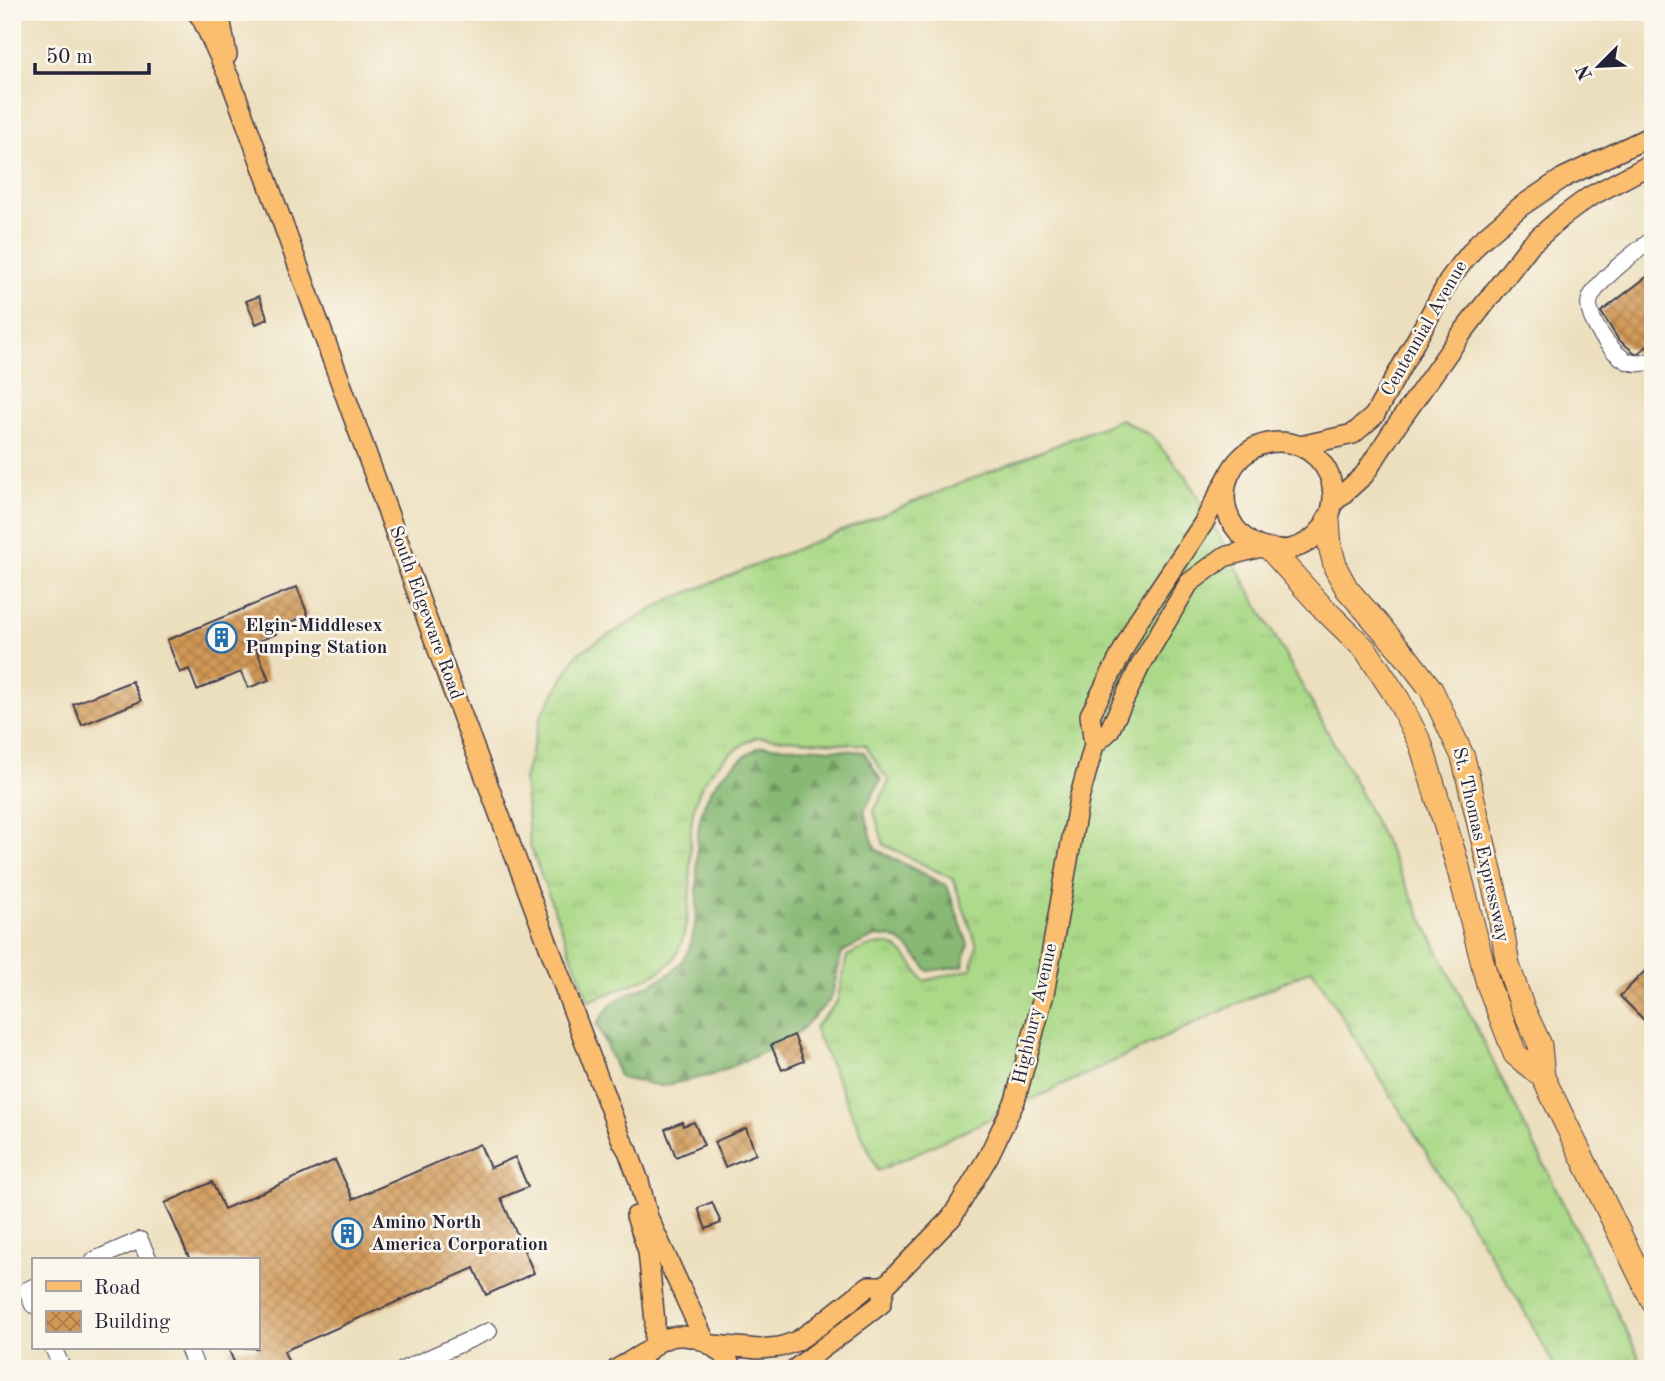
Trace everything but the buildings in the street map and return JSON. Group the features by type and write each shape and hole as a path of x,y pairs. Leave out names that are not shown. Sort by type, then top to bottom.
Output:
{"highway":[{"name":"St. Thomas Expressway","path":"1331,512 1330,546 1336,569 1347,589 1431,689 1463,757 1498,904 1508,965 1522,1006 1540,1045 1543,1077 1653,1302"},
{"name":"St. Thomas Expressway","path":"1266,548 1366,650 1398,699 1421,745 1457,863 1488,984 1516,1054 1543,1077"}],"main road":[{"name":"South Edgeware Road","path":"197,12 232,84 454,694 628,1151 648,1217 710,1343 725,1355 733,1369"},
{"name":"South Edgeware Road","path":"219,12 232,84"},
{"name":"Centennial Avenue","path":"1300,446 1353,434 1374,416 1451,277 1479,242 1520,207 1563,178 1653,135"},
{"name":"Centennial Avenue","path":"1331,512 1364,475 1460,336 1530,245 1589,197 1653,163"},
{"path":"1283,442 1300,446 1315,456 1326,469 1332,486 1331,512 1317,535 1302,546 1284,551 1249,542 1236,529 1227,513 1225,494 1228,477 1237,462 1250,450 1266,443 1283,442"},
{"name":"Highbury Avenue","path":"795,1369 881,1304 885,1286 952,1217 988,1157 1015,1101 1044,994 1079,799 1094,745 1090,715 1139,619 1203,524 1228,477"},
{"name":"Highbury Avenue","path":"1094,745 1109,731 1139,668 1189,583 1224,557 1266,548"},
{"name":"South Edgeware Road","path":"622,1141 618,1154 648,1251 655,1322 651,1348"},
{"name":"Highbury Avenue","path":"651,1348 663,1340 680,1336 759,1349 780,1347 797,1341 869,1286 885,1286"},
{"path":"617,1369 651,1348"},
{"path":"637,1369 651,1348"}],"lane":[{"path":"1653,240 1596,288 1589,301 1591,317 1602,337 1625,360 1640,365 1653,361"},
{"path":"99,1258 140,1240 148,1258"},
{"path":"404,1369 489,1331"},
{"path":"54,1350 63,1369"},
{"path":"189,1350 197,1369"}],"green space":[{"path":"1121,419 1150,435 1186,476 1350,772 1645,1369 1556,1369 1520,1303 1312,969 878,1171 814,1028 837,1002 847,956 874,945 892,946 900,950 924,981 971,969 977,946 953,879 884,845 874,811 889,782 865,745 756,737 726,756 707,777 697,799 690,846 689,900 684,934 677,953 667,966 653,975 589,1001 530,846 524,780 541,716 578,653 669,600"},
{"path":"762,746 864,752 881,780 864,811 875,849 947,886 968,944 963,966 928,971 908,947 899,941 890,937 870,939 842,952 831,999 790,1041 712,1075 662,1086 620,1078 597,1024 613,1003 666,976 683,960 695,924 698,830 703,808 713,787 731,767"}],"place":[{"name":"Elgin-Middlesex Pumping Station","path":"222,637"},
{"name":"Amino North America Corporation","path":"348,1234"}]}
